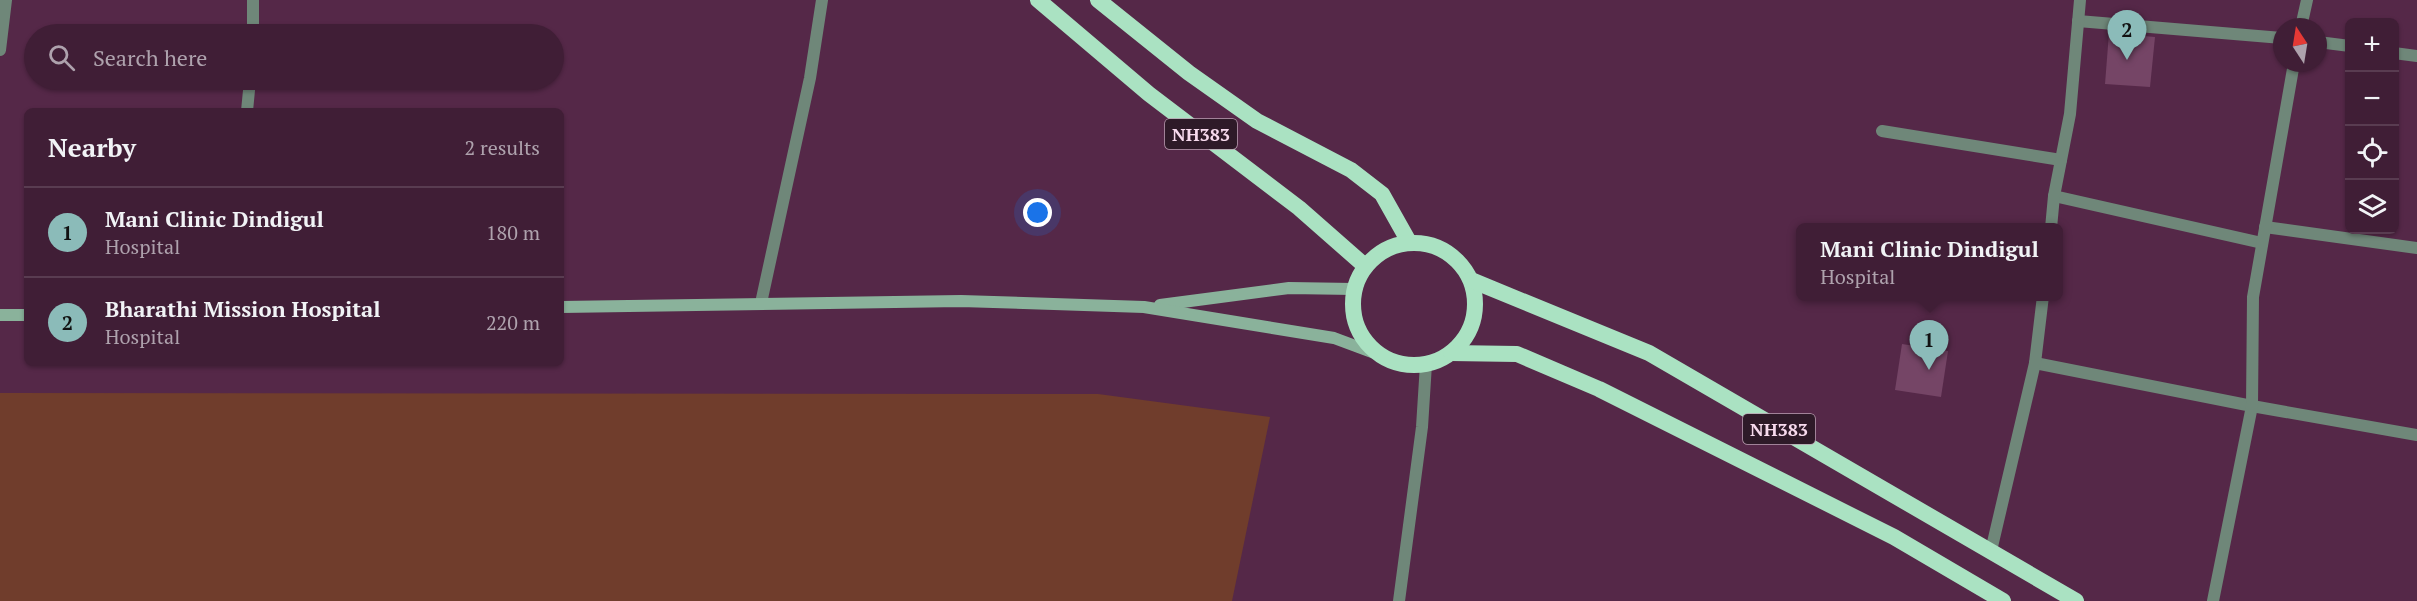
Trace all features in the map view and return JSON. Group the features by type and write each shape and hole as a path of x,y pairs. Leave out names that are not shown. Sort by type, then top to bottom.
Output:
{"highway":[{"name":"NH383","path":"1038,0 1149,94 1299,208 1365,266"},
{"name":"NH383","path":"1098,0 1189,72 1257,121 1351,170 1382,194 1409,242"},
{"name":"NH383","path":"1451,353 1469,332 1476,305 1471,280 1457,259 1434,246 1409,242 1385,249 1365,266 1354,289 1353,315 1366,343 1385,357 1402,364 1426,364 1451,353 1517,354 1599,389 1894,537 2003,601"},
{"name":"NH383","path":"1471,280 1649,353 2076,601"}],"main road":[{"path":"1144,307 1289,288 1354,289"},
{"path":"564,307 962,301 1144,307 1334,338 1385,357"},
{"path":"0,315 24,315"}],"street":[{"path":"0,50 6,0"},
{"path":"253,0 253,24"},
{"path":"761,303 810,78 822,0"},
{"path":"2051,223 2070,114 2080,0"},
{"path":"2303,18 2307,0"},
{"path":"2078,21 2273,37"},
{"path":"2327,43 2345,45"},
{"path":"2399,54 2417,56"},
{"path":"2213,601 2252,406 2253,297 2292,72"},
{"path":"247,108 250,90"},
{"path":"1882,131 2061,160"},
{"path":"2054,196 2262,243"},
{"path":"2265,227 2417,248"},
{"path":"1991,551 2036,363 2043,301"},
{"path":"2036,363 2252,406 2417,435"},
{"path":"1399,601 1422,427 1426,364"}],"shaded area":[{"path":"0,393 1098,394 1270,417 1232,601 0,601"}],"building":[{"path":"2109,33 2155,37 2150,87 2105,84"},
{"path":"1902,344 1948,351 1941,397 1895,390"}],"place":[{"name":"Bharathi Mission Hospital","path":"2127,60"},
{"name":"Mani Clinic Dindigul","path":"1929,370"}]}
